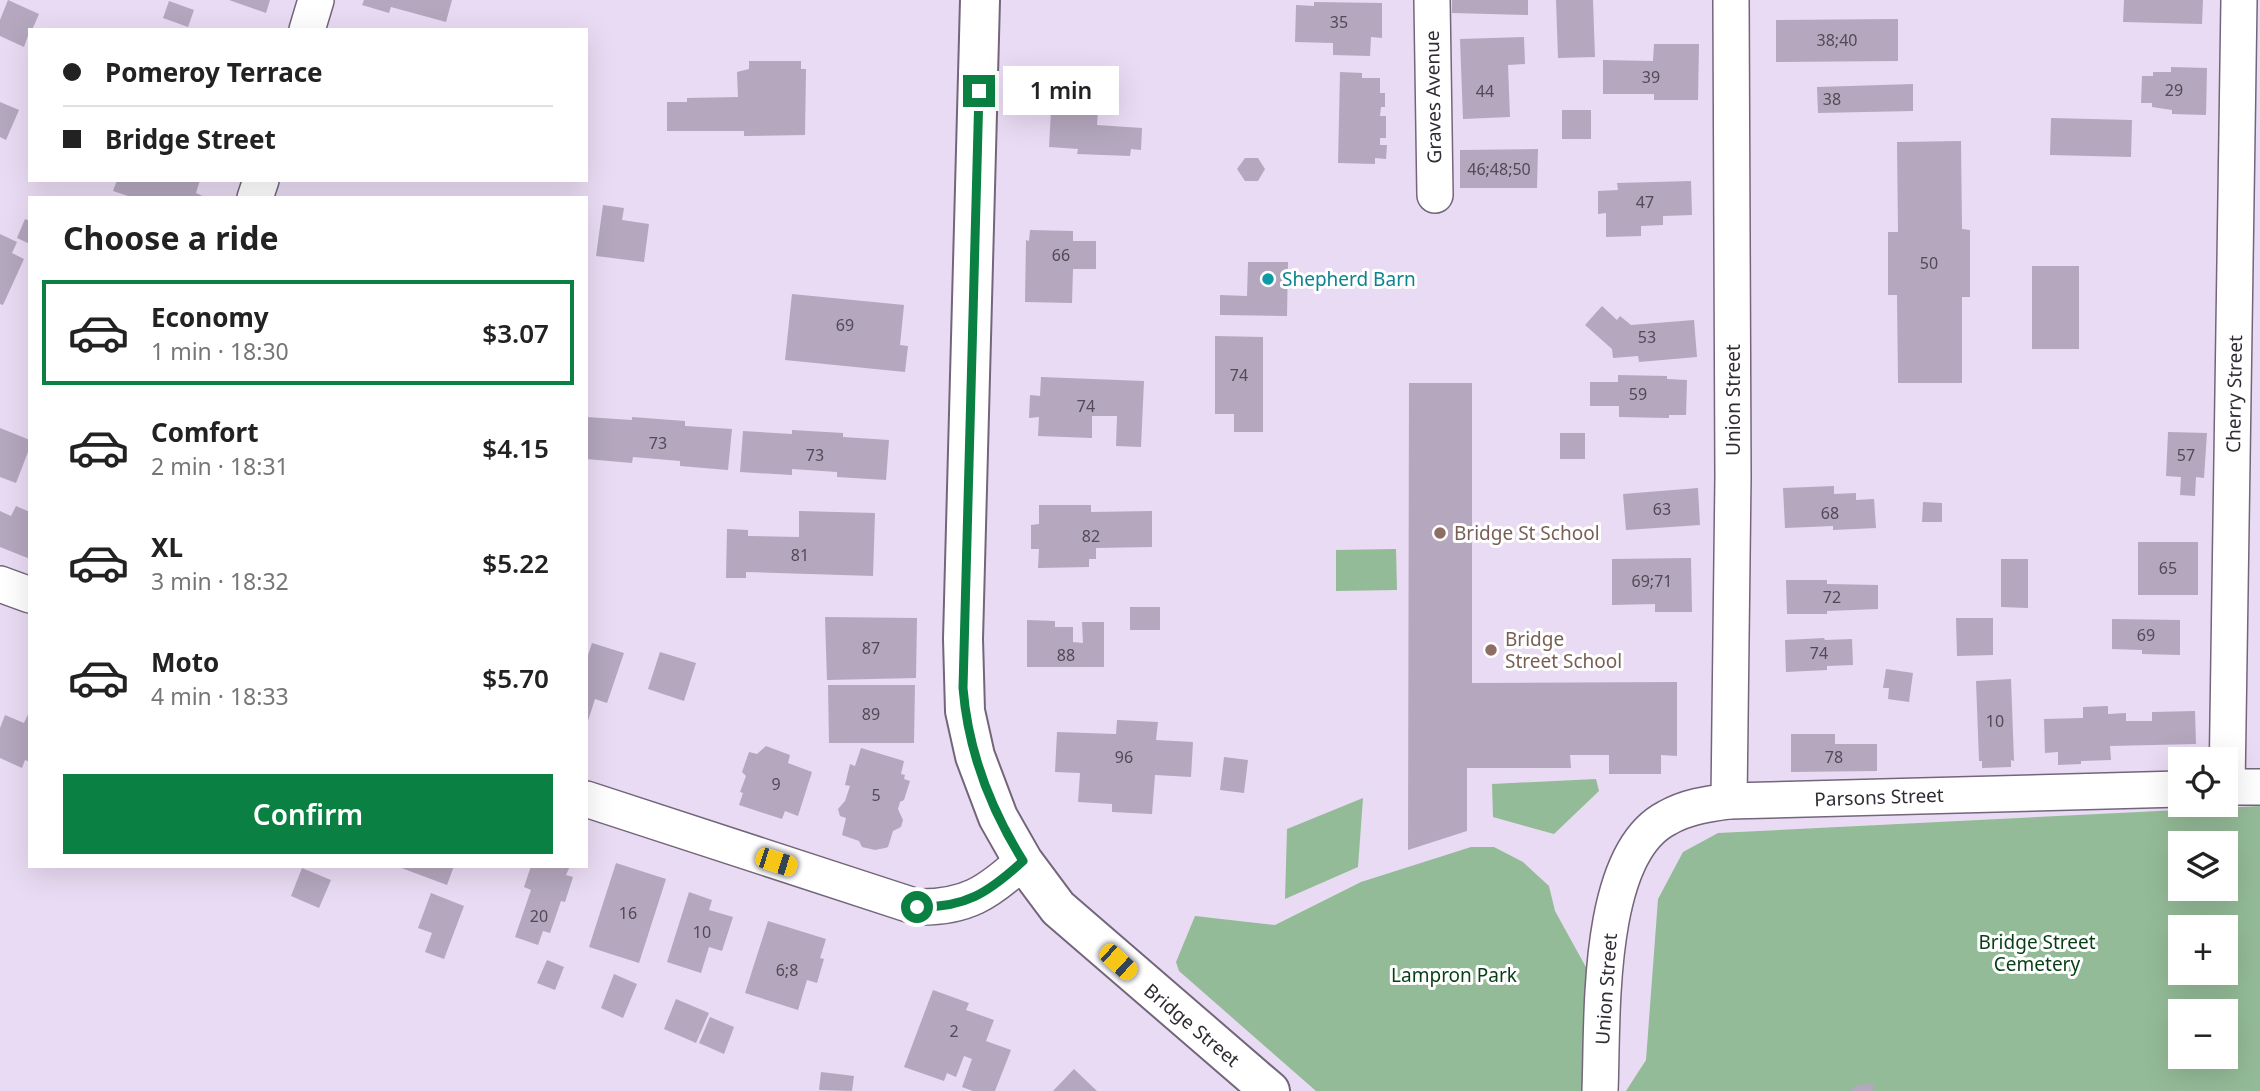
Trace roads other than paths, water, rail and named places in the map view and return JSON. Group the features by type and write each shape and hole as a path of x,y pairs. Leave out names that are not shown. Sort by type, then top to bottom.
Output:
{"highway":[{"name":"Bridge Street","path":"981,0 963,688 970,734 982,778 998,817 1023,861 1058,908 1270,1091"}],"street":[{"path":"308,28 316,0"},
{"name":"Graves Avenue","path":"1433,0 1435,195"},
{"name":"Union Street","path":"1729,801 1733,476 1731,0"},
{"name":"Cherry Street","path":"2238,787 2239,0"},
{"path":"0,584 28,594"},
{"name":"Parsons Street","path":"1618,888 1633,852 1648,834 1665,818 1694,807 1729,801 2168,789"},
{"path":"588,800 917,907 943,906 973,899 992,888 1023,861"},
{"name":"Union Street","path":"1600,1091 1608,933 1618,888"}],"place":[{"name":"Shepherd Barn","path":"1268,279"},
{"name":"Bridge St School","path":"1440,533"},
{"name":"Bridge Street School","path":"1491,650"}],"park label":[{"name":"Bridge Street Cemetery","path":"2037,953"},
{"name":"Lampron Park","path":"1454,975"}]}
